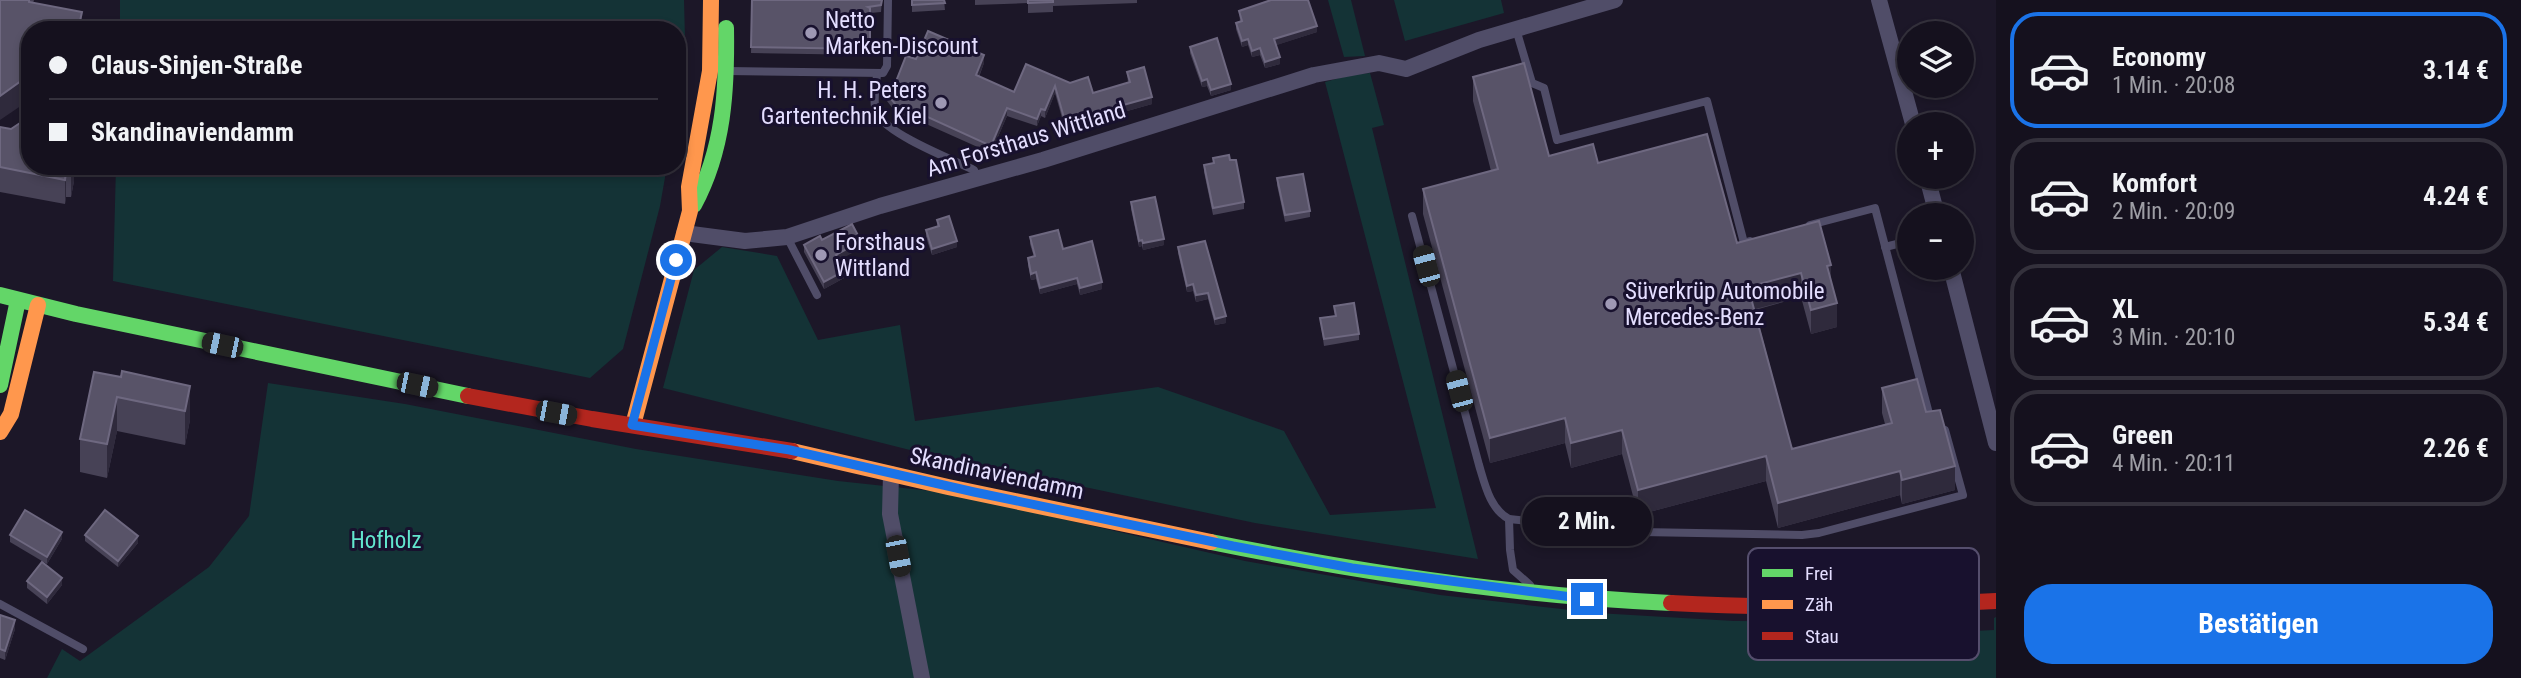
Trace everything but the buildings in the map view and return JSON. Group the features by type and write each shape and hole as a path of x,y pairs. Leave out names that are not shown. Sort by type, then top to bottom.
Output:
{"main road":[{"path":"711,0 719,71"},
{"path":"632,425 690,211 689,187 719,71 725,0"},
{"name":"Skandinaviendamm","path":"0,295 454,393 790,450 1233,546 1376,572 1587,599 1748,607"},
{"path":"0,385 18,300"},
{"path":"0,432 11,414 38,305"}],"street":[{"name":"Am Forsthaus Wittland","path":"684,233 745,241 787,237 880,206 977,179 1314,75 1379,63 1406,69 1454,49 1615,0"},
{"path":"1879,0 1910,112"},
{"path":"1954,280 1996,443"},
{"path":"891,474 890,514 922,678"}],"lane":[{"path":"719,71 883,73 887,66 888,0"},
{"path":"1516,29 1532,83 1544,88 1557,140 1707,101 1744,243 1756,239"},
{"path":"877,75 878,116 907,138 974,170 977,179"},
{"path":"1412,216 1486,488 1495,507 1509,519 1641,531 1802,535 1963,495 1945,430 1932,425 1875,208 1807,226"},
{"path":"787,237 817,295"},
{"path":"1885,247 1897,244"},
{"path":"1509,519 1513,570 1543,594"},
{"path":"1490,588 1513,570"},
{"path":"0,604 83,649"}],"green space":[{"path":"120,0 684,0 685,21 120,21"},
{"path":"1328,0 1351,0 1365,56 1344,57"},
{"path":"1394,0 1501,0 1504,13 1405,41"},
{"path":"1370,73 1384,125 1372,128 1478,559 1255,523 910,450 663,388 694,270 722,247 777,256 818,340 900,325 915,421 1158,387 1284,431 1330,515 1436,508 1325,82"},
{"path":"116,175 665,175 623,349 590,378 113,281"},
{"name":"Hofholz","path":"268,383 405,404 636,449 838,481 950,493 1245,561 1440,595 1597,613 1748,621 1748,660 1979,660 1979,631 1994,630 1996,617 1996,678 47,678 62,649 80,661 209,567 249,516"}],"traffic: fast":[{"path":"694,205 712,162 722,119 726,28"},
{"path":"0,295 76,314 468,396"},
{"path":"0,385 18,300"},
{"path":"1211,542 1440,582 1556,595 1671,603"}],"traffic: slow":[{"path":"633,425 690,211 689,187 710,71 711,0"},
{"path":"0,432 11,414 38,305"},
{"path":"792,451 1211,542"}],"traffic: jam":[{"path":"468,396 792,451"},
{"path":"1979,602 1996,601"},
{"path":"1671,603 1748,606"}],"place":[{"name":"Netto Marken-Discount","path":"811,33"},
{"name":"H. H. Peters Gartentechnik Kiel","path":"941,103"},
{"name":"Forsthaus Wittland","path":"821,255"},
{"name":"Süverkrüp Automobile Mercedes-Benz","path":"1611,304"}],"route":[{"path":"676,260 632,425 790,450 974,492 1352,568 1587,599"}]}
